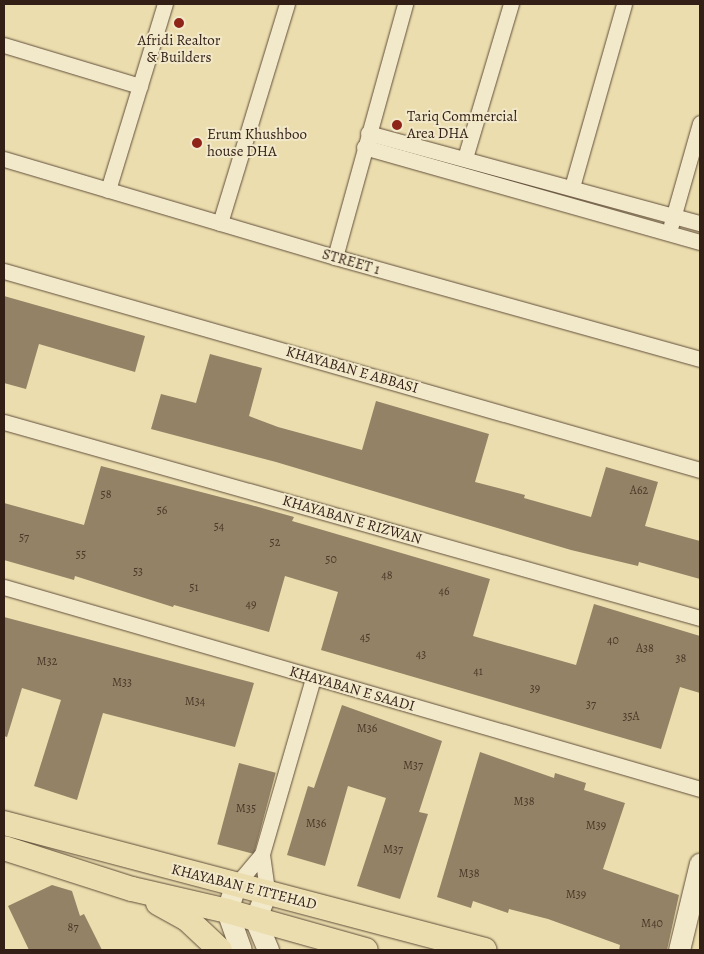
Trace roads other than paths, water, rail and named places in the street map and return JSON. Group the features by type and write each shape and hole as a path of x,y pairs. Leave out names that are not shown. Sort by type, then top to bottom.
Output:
{"main road":[{"name":"KHAYABAN E ITTEHAD","path":"4,823 235,886 267,890 484,950"},
{"name":"KHAYABAN E ITTEHAD","path":"4,848 132,889 227,911 366,950"},
{"path":"679,950 700,863"},
{"path":"235,886 227,911 241,950"},
{"path":"132,889 187,919 217,948"},
{"path":"267,890 255,919 268,950"}],"street":[{"path":"108,190 165,4"},
{"path":"220,223 287,4"},
{"path":"335,258 405,4"},
{"path":"464,158 511,4"},
{"path":"572,187 624,4"},
{"path":"4,45 140,86"},
{"path":"669,233 700,123"},
{"path":"366,140 464,158 700,223"},
{"path":"366,140 700,242"},
{"name":"STREET 1","path":"4,159 335,258 700,360"},
{"name":"KHAYABAN E ABBASI","path":"4,271 700,470"},
{"name":"KHAYABAN E RIZWAN","path":"4,422 700,618"},
{"name":"KHAYABAN E SAADI","path":"4,587 313,678 700,788"},
{"path":"235,886 262,854 313,678"},
{"path":"262,854 267,890"}],"place":[{"name":"Afridi Realtor & Builders","path":"179,23"},
{"name":"Tariq Commercial Area DHA","path":"397,125"},
{"name":"Erum Khushboo house DHA","path":"197,143"}]}
